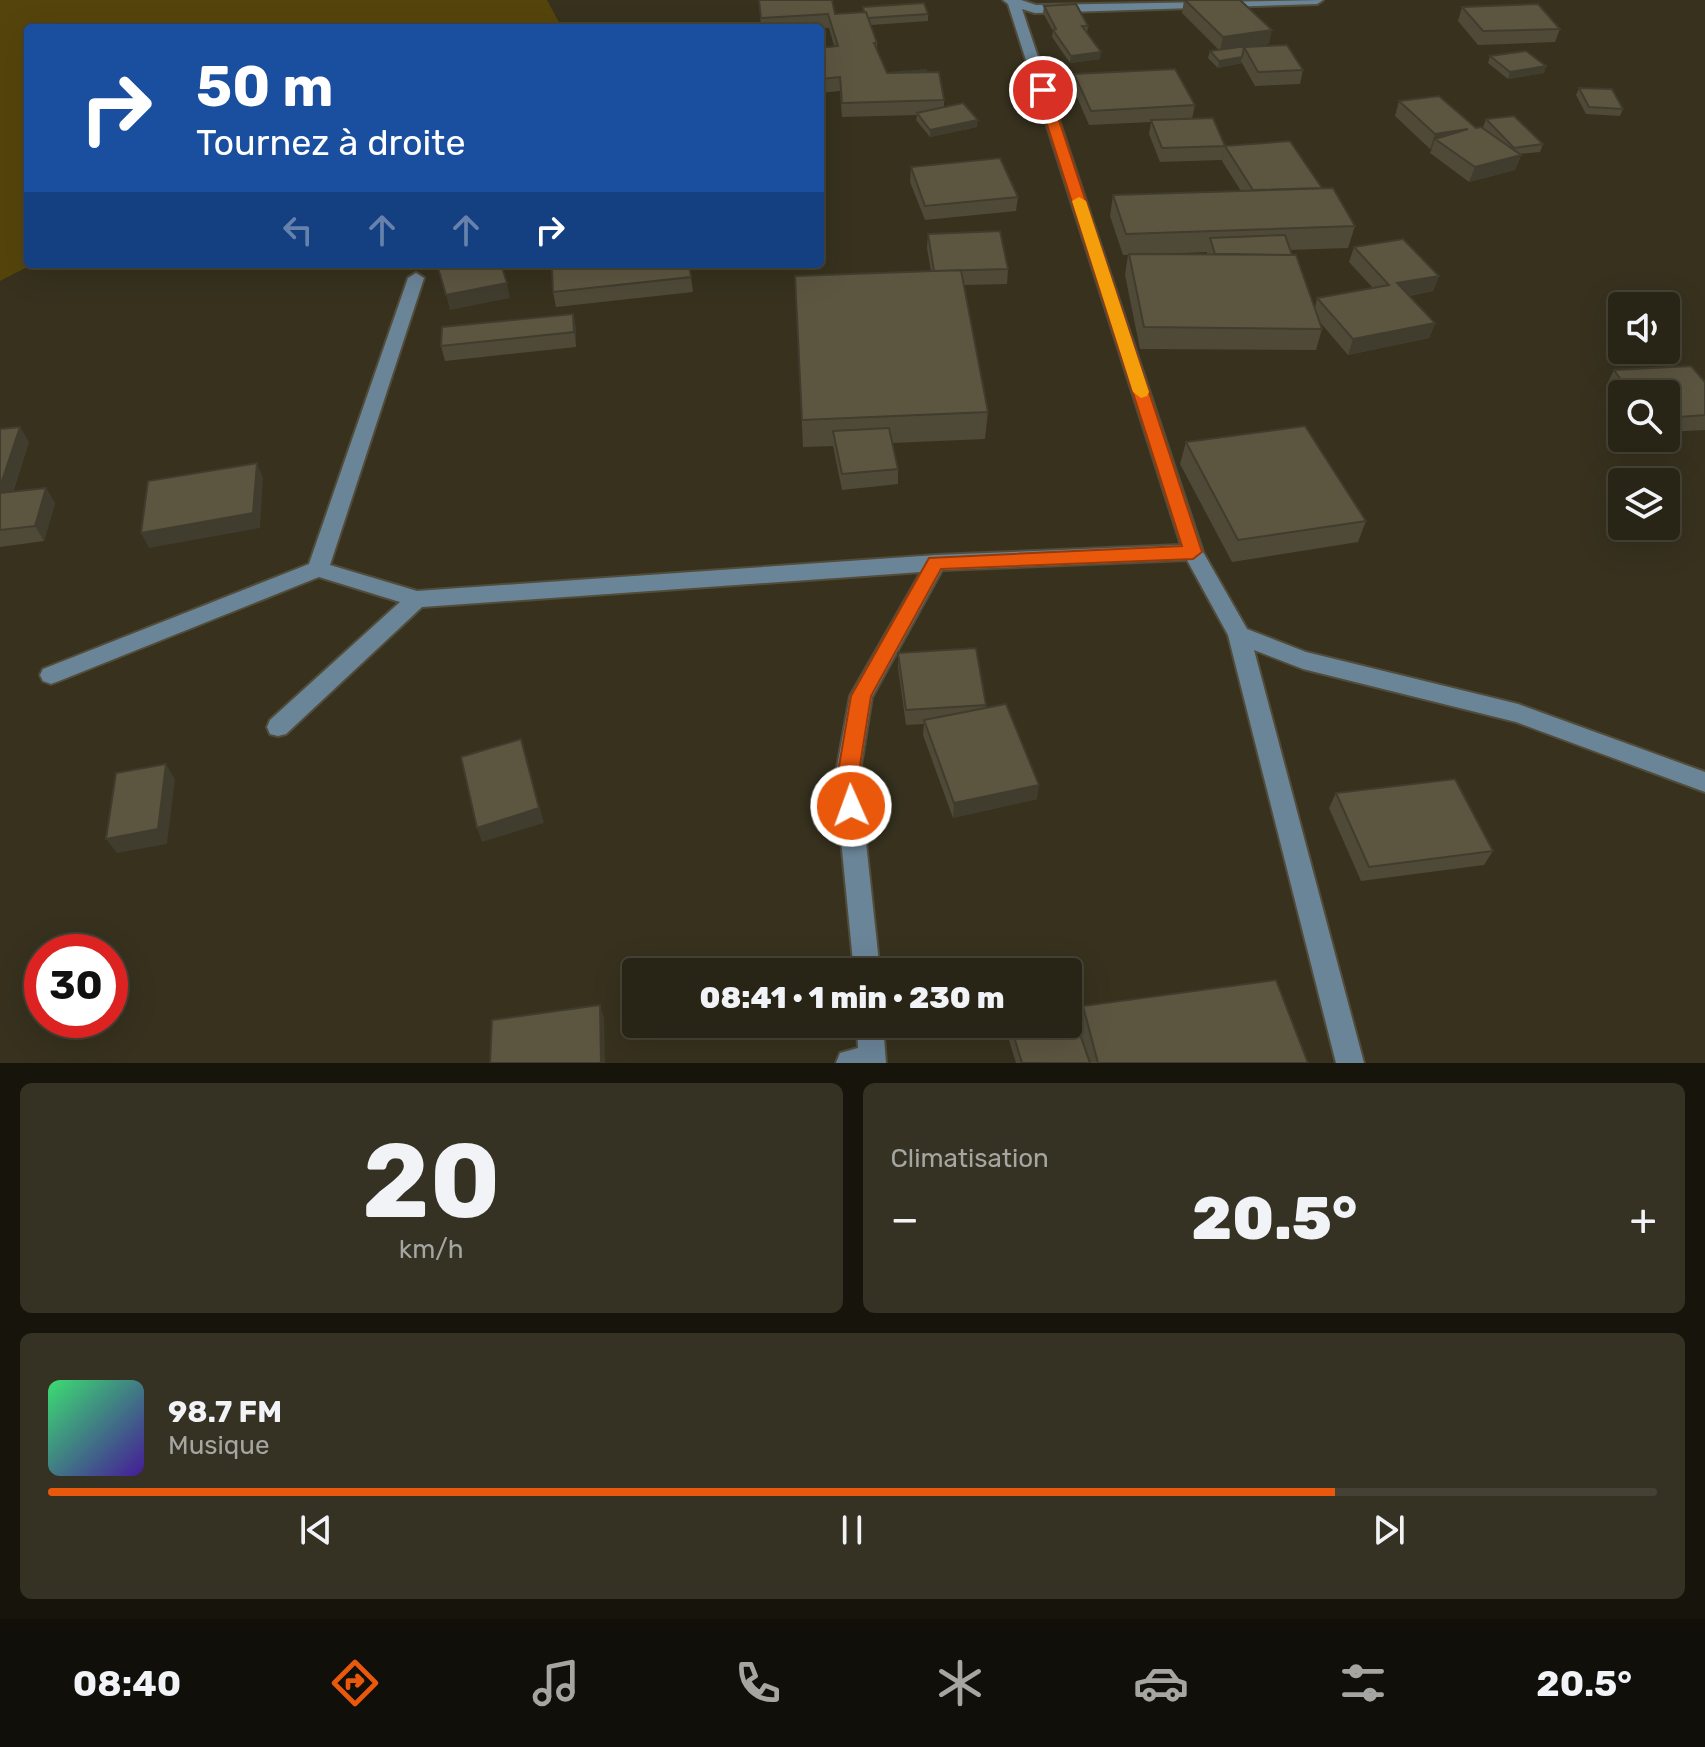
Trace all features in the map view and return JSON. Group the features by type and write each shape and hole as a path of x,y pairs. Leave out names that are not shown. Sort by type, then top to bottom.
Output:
{"street":[{"path":"1012,2 1035,9 1317,0"},
{"path":"1012,2 1193,552 1239,635 1350,1063"},
{"path":"318,569 416,278"},
{"path":"51,675 318,569 417,599 936,563 1193,552"},
{"path":"866,958 847,778 861,696 936,563"},
{"path":"278,727 417,599"},
{"path":"1239,635 1303,660 1518,713 1705,782"},
{"path":"865,1062 868,1038"}],"shaded area":[{"path":"0,0 547,0 560,24 24,24 25,268 0,281"}],"building":[{"path":"759,0 832,0 835,14 866,12 877,43 874,43 887,73 939,72 944,100 842,103 840,77 824,79 824,48 838,46 828,14 761,18"},
{"path":"1185,0 1240,0 1272,30 1223,37"},
{"path":"924,3 928,14 868,18 863,7"},
{"path":"1076,4 1088,26 1082,26 1101,52 1071,56 1053,30 1056,29 1044,6"},
{"path":"1538,4 1560,29 1483,31 1462,7"},
{"path":"1254,45 1244,47 1242,57 1219,61 1210,51"},
{"path":"1287,45 1303,70 1258,72 1244,47"},
{"path":"1526,51 1546,66 1510,72 1490,56"},
{"path":"1175,69 1195,105 1091,111 1074,74"},
{"path":"926,70 927,72 887,73"},
{"path":"1579,88 1612,89 1623,109 1589,107"},
{"path":"1439,96 1476,128 1481,127 1521,155 1475,167 1435,139 1468,129 1435,134 1399,101"},
{"path":"963,103 978,120 930,130 917,113"},
{"path":"1514,116 1543,144 1514,148 1486,119"},
{"path":"1213,118 1225,146 1162,148 1151,120"},
{"path":"1290,141 1322,188 1253,190 1225,146"},
{"path":"1000,158 1018,197 925,206 911,167"},
{"path":"1333,188 1355,226 1126,234 1113,195"},
{"path":"1000,231 1008,269 934,271 928,234"},
{"path":"1285,235 1292,255 1215,254 1210,238"},
{"path":"1403,239 1439,276 1397,283 1435,323 1353,339 1317,298 1389,285 1354,247"},
{"path":"1129,254 1296,255 1322,329 1144,327"},
{"path":"438,268 502,268 507,283 446,295"},
{"path":"690,268 691,277 553,292 552,269"},
{"path":"961,270 988,412 802,420 795,276"},
{"path":"573,314 574,332 441,346 442,327"},
{"path":"1691,366 1705,382 1705,415 1680,417 1680,380 1621,380 1614,370"},
{"path":"1305,426 1366,521 1238,540 1186,442"},
{"path":"20,427 0,487 0,429"},
{"path":"889,428 898,469 842,474 833,431"},
{"path":"257,463 253,513 141,533 148,481"},
{"path":"46,488 35,526 0,530 0,493"},
{"path":"976,648 986,705 906,710 898,653"},
{"path":"1006,704 1039,785 954,803 924,720"},
{"path":"521,739 539,808 477,828 461,757"},
{"path":"166,764 158,829 106,839 116,773"},
{"path":"1455,779 1493,851 1369,867 1336,793"},
{"path":"1276,980 1308,1063 1098,1063 1083,1006"},
{"path":"600,1005 601,1063 490,1063 492,1020"},
{"path":"1014,1038 1081,1038 1090,1063 1022,1063"}],"slow traffic":[{"path":"1079,201 1141,392"}],"route":[{"path":"851,806 847,778 861,696 936,563 1193,552 1043,90"}]}
